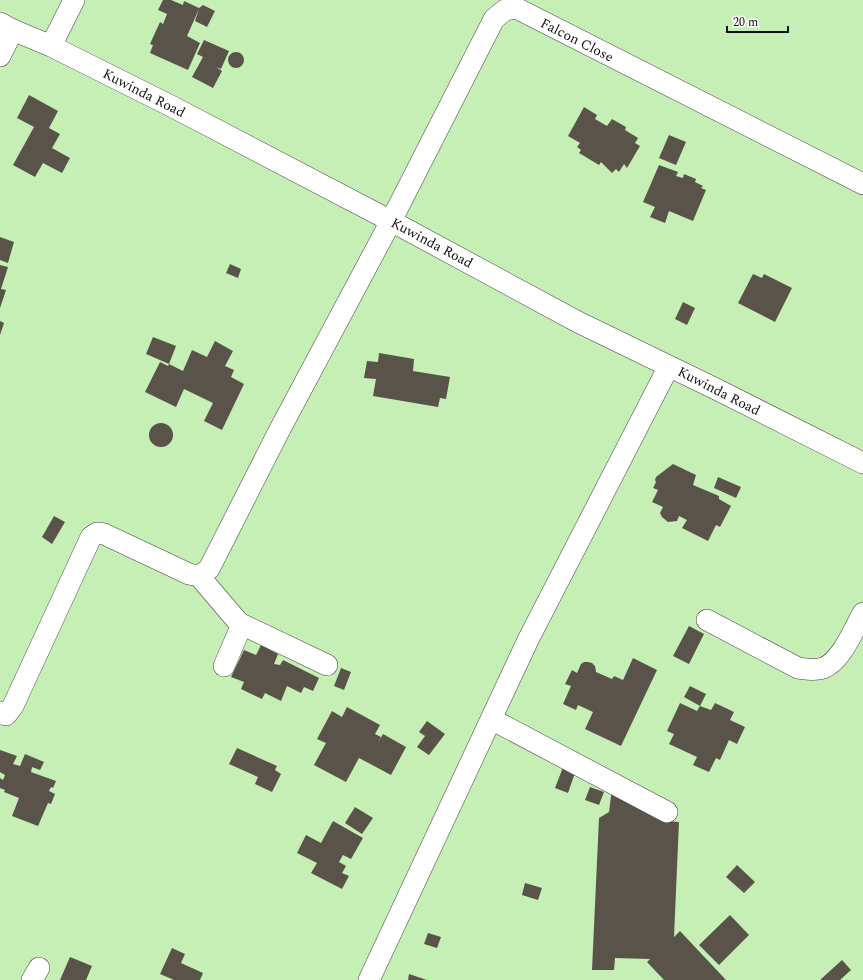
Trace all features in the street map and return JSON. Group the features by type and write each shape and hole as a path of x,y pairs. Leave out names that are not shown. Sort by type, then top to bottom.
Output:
{"street":[{"path":"51,46 74,0"},
{"name":"Falcon Close","path":"199,576 209,569 279,431 390,221 494,19 503,5 516,8 863,184"},
{"path":"0,56 6,26"},
{"name":"Kuwinda Road","path":"6,26 51,46 171,106 578,322 863,463"},
{"path":"369,980 528,640 669,366"},
{"path":"0,712 6,715 13,706 91,537 97,533 104,534 189,574 199,576 239,623 327,665"},
{"path":"707,620 798,668 811,669 823,668 836,659 844,648 863,613"},
{"path":"224,666 240,629 239,623"},
{"path":"491,719 667,812"}],"green space":[{"path":"0,0 863,0 863,980 0,980"}],"building":[{"path":"163,0 171,0 183,5 184,1 199,8 203,5 215,11 207,27 195,21 199,9 187,36 200,43 188,70 150,53 153,45 150,44 160,22 163,24 167,14 158,10"},
{"path":"204,40 229,51 221,69 216,67 222,71 213,88 192,77 203,57 197,54"},
{"path":"236,52 242,54 244,60 242,66 236,68 230,66 228,60 230,54"},
{"path":"29,95 58,111 49,128 60,134 52,148 70,158 62,173 43,163 35,177 13,165 34,127 17,118"},
{"path":"584,107 597,115 595,119 607,126 612,119 626,127 625,130 638,138 635,143 640,146 627,168 624,164 619,172 616,169 612,173 601,162 599,165 579,153 581,150 577,147 580,143 568,136"},
{"path":"669,135 686,142 676,165 659,158"},
{"path":"659,165 678,172 676,176 683,178 684,174 696,179 695,182 703,186 701,188 706,190 693,221 669,211 665,223 650,217 655,207 643,202"},
{"path":"0,237 14,242 8,263 0,260"},
{"path":"230,264 241,269 238,278 226,273"},
{"path":"0,265 8,267 1,289 6,290 0,308"},
{"path":"753,274 762,278 764,274 792,288 775,322 738,303"},
{"path":"683,302 695,308 687,325 675,319"},
{"path":"0,321 4,323 0,335"},
{"path":"153,337 176,346 169,364 146,354"},
{"path":"215,341 233,351 225,366 234,370 231,377 244,384 222,430 204,421 213,403 184,389 176,407 145,392 160,362 168,366 169,364 183,371 192,350 207,357"},
{"path":"379,353 414,359 413,371 450,377 446,399 440,398 438,407 373,396 376,379 364,378 367,361 378,362"},
{"path":"161,423 166,424 172,430 172,440 166,446 161,447 156,446 150,440 149,435 150,430 156,424"},
{"path":"673,464 696,475 693,485 719,496 719,499 731,506 720,527 716,525 708,541 682,528 687,520 679,516 677,521 668,522 660,513 663,507 652,502 658,490 653,488 656,482 656,477"},
{"path":"718,477 741,487 736,498 714,488"},
{"path":"54,516 65,522 52,544 42,537"},
{"path":"689,626 704,634 689,664 673,656"},
{"path":"261,645 278,654 274,664 280,665 283,660 319,678 313,691 304,687 301,693 287,686 281,701 265,693 262,699 241,689 244,682 231,677 244,650 256,655"},
{"path":"633,658 657,670 621,746 585,729 593,712 578,705 576,710 563,704 571,686 565,684 572,670 577,673 581,664 584,662 592,663 595,666 596,672 612,679 614,676 623,680"},
{"path":"341,668 351,672 344,690 334,686"},
{"path":"690,686 706,694 700,706 684,697"},
{"path":"680,703 697,711 700,706 711,710 715,703 734,712 730,720 745,727 737,744 729,740 720,760 716,758 709,772 693,765 697,757 669,744 674,734 667,731"},
{"path":"347,707 380,725 375,734 381,737 377,745 383,734 406,747 391,775 359,758 346,782 314,765 326,743 317,739 332,711 342,717"},
{"path":"427,721 445,734 429,755 417,747 425,736 419,732"},
{"path":"237,748 277,766 275,770 281,774 272,792 255,784 258,777 229,764"},
{"path":"0,750 17,756 13,764 20,766 25,754 44,762 40,770 32,767 31,772 56,781 53,788 51,787 49,791 55,794 51,804 48,803 38,826 12,816 19,798 4,792 5,790 0,788 0,778 3,780 5,775 0,772"},
{"path":"565,762 577,767 568,793 555,788"},
{"path":"590,787 604,792 599,805 585,800"},
{"path":"612,788 665,821 679,822 674,937 680,931 726,980 664,980 647,962 650,959 615,958 614,970 592,970 599,818 609,812"},
{"path":"355,807 373,818 362,834 345,823"},
{"path":"333,821 363,838 351,859 343,855 339,862 346,866 342,873 349,876 342,889 311,873 317,863 297,853 306,835 321,843"},
{"path":"737,865 755,882 744,893 726,877"},
{"path":"525,883 542,888 538,900 522,895"},
{"path":"730,915 749,935 719,965 699,945"},
{"path":"428,933 441,937 437,948 424,944"},
{"path":"172,948 185,954 181,963 203,973 200,980 174,980 160,974"},
{"path":"70,957 92,966 86,980 60,980"},
{"path":"842,960 851,970 840,980 820,980"},
{"path":"409,974 427,980 408,980"}]}
